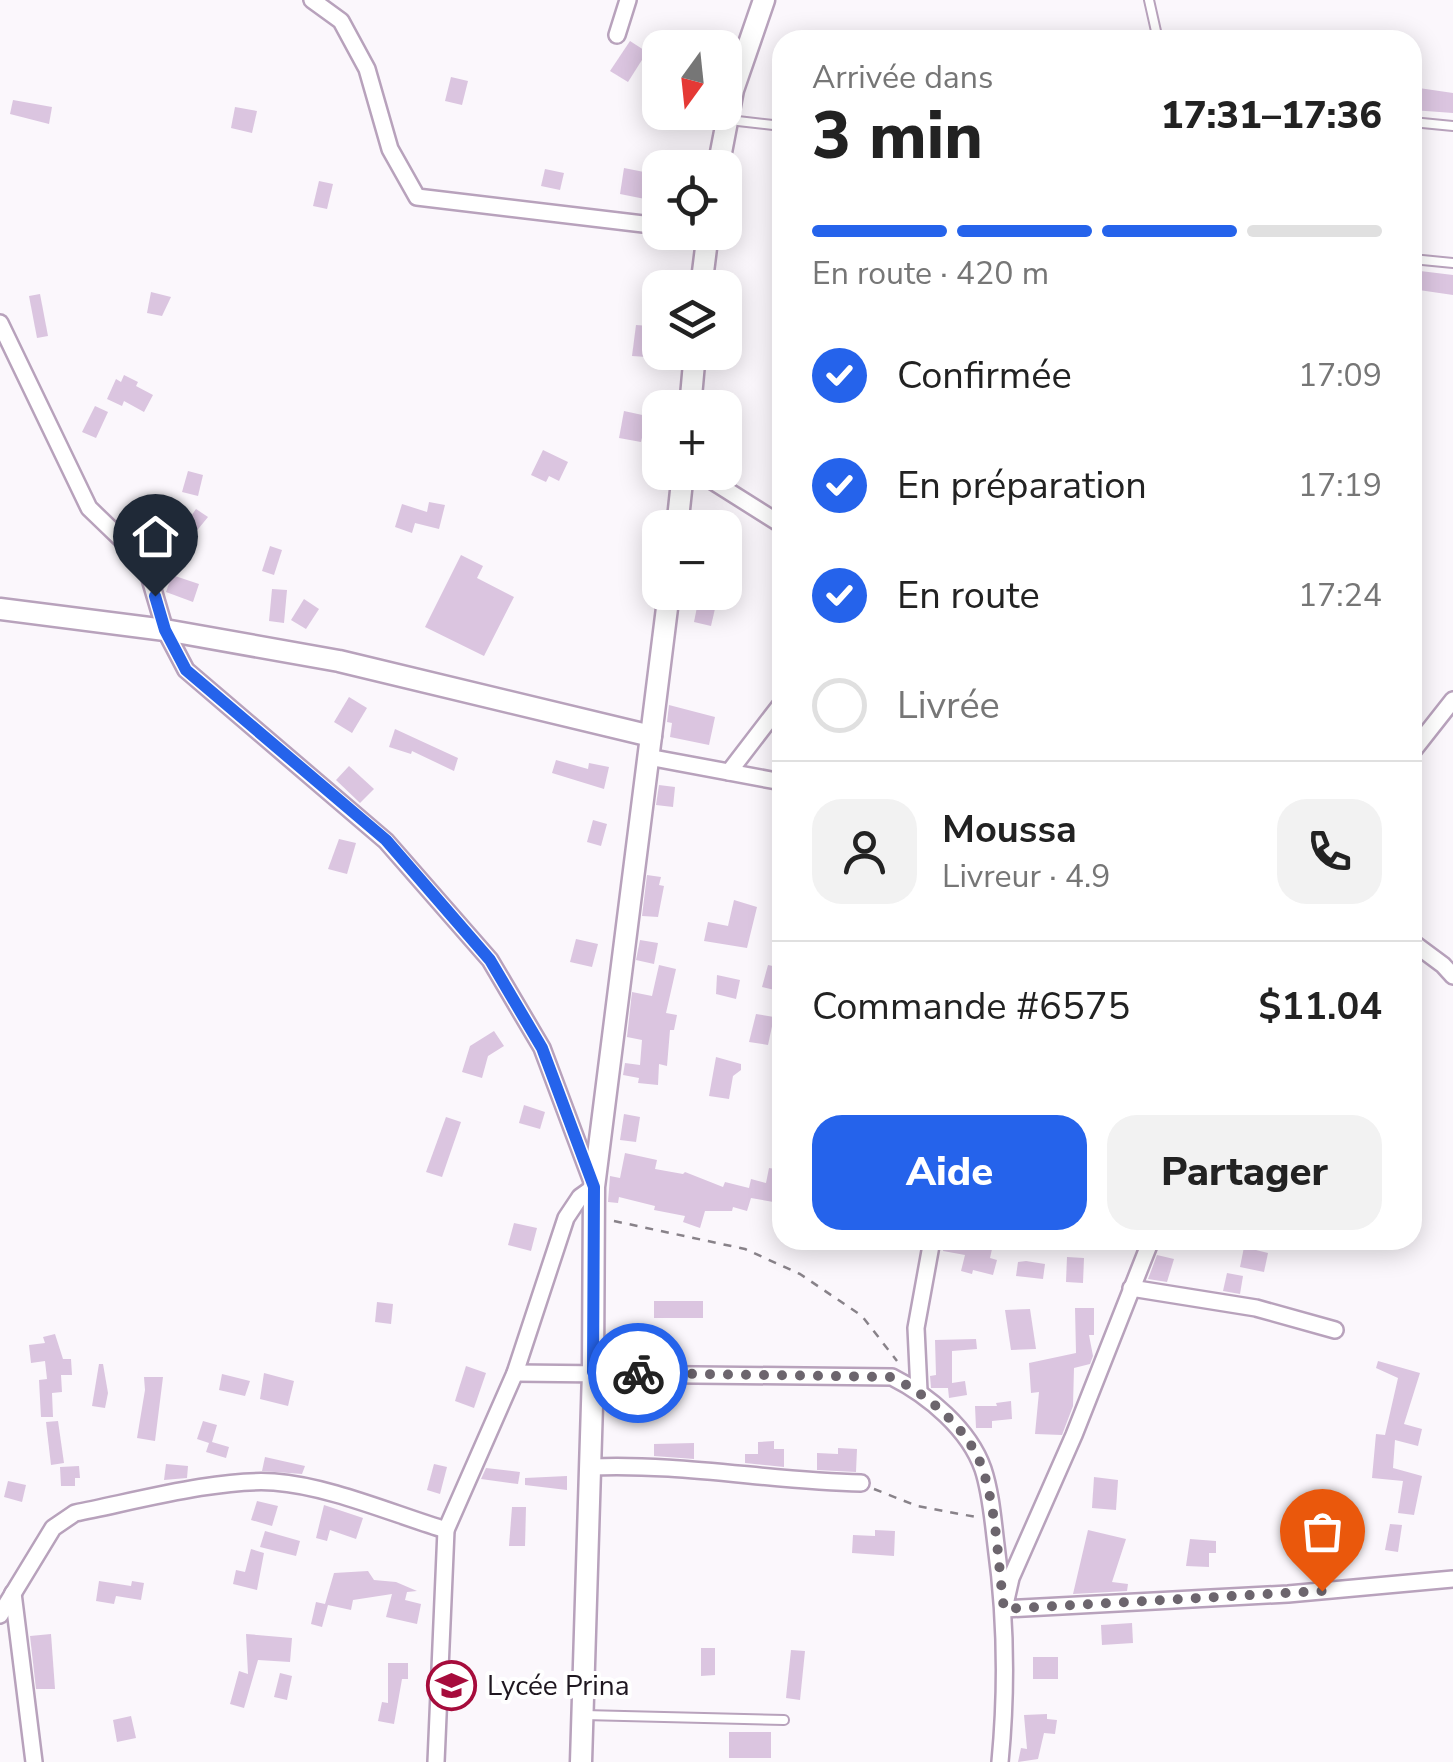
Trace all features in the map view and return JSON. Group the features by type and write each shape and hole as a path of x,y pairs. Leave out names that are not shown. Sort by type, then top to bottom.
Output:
{"street":[{"path":"312,0 341,21 368,69 390,148 417,197 642,224"},
{"path":"617,35 628,0"},
{"path":"742,68 764,0"},
{"path":"0,323 88,508 144,562 165,630 186,670 386,840 490,960 542,1048 594,1187"},
{"path":"727,490 772,519"},
{"path":"0,609 165,630 339,662 650,746 729,772 772,780"},
{"path":"581,1762 593,1372 594,1187 668,610"},
{"path":"1422,739 1453,700"},
{"path":"729,772 772,715"},
{"path":"1422,949 1453,976"},
{"path":"436,1762 446,1530 515,1373 566,1218 580,1197 594,1187"},
{"path":"919,1391 916,1328 930,1250"},
{"path":"1004,1609 1011,1578 1074,1435 1147,1250"},
{"path":"1131,1288 1256,1308 1335,1330"},
{"path":"515,1373 892,1377 919,1391 960,1431 982,1467 1004,1609 1006,1702 1000,1762"},
{"path":"590,1467 660,1466 861,1483"},
{"path":"0,1615 52,1528 75,1513 237,1483 274,1482 308,1487 446,1530"},
{"path":"1004,1609 1288,1594 1453,1579"},
{"path":"14,1592 34,1762"}],"lane":[{"path":"1149,0 1156,30"},
{"path":"742,122 772,125"},
{"path":"1422,123 1453,126"},
{"path":"1422,260 1453,263"},
{"path":"582,1715 784,1720"}],"path":[{"path":"593,1216 744,1249 800,1274 862,1316 899,1364"},
{"path":"861,1483 917,1506 992,1520"}],"building":[{"path":"630,41 642,49 642,60 628,82 610,71"},
{"path":"451,77 468,81 462,105 445,101"},
{"path":"1422,88 1453,93 1453,113 1422,111"},
{"path":"13,100 52,107 49,124 10,114"},
{"path":"235,107 257,111 252,133 231,128"},
{"path":"624,168 642,172 642,198 620,194"},
{"path":"545,169 564,173 560,190 541,186"},
{"path":"319,181 333,184 327,209 313,206"},
{"path":"1422,271 1453,275 1453,295 1422,290"},
{"path":"151,292 171,297 162,316 147,313"},
{"path":"40,294 48,336 37,338 29,296"},
{"path":"636,325 642,325 642,357 632,356"},
{"path":"124,375 153,395 144,412 124,401 122,406 107,399 116,379 121,382"},
{"path":"95,406 108,412 96,438 82,432"},
{"path":"624,411 642,415 641,442 619,438"},
{"path":"543,450 568,462 559,481 549,476 546,482 531,475"},
{"path":"188,471 203,475 198,496 182,492"},
{"path":"429,502 445,505 439,529 415,523 412,533 395,527 402,504 427,512"},
{"path":"196,509 208,517 176,556 165,547 171,540 146,527 153,514 182,529"},
{"path":"270,546 282,550 274,575 262,571"},
{"path":"461,555 483,566 477,578 514,597 484,656 425,627"},
{"path":"172,575 199,584 193,602 166,592"},
{"path":"272,589 287,590 284,623 269,621"},
{"path":"304,599 319,609 306,629 291,620"},
{"path":"696,610 715,610 711,626 694,622"},
{"path":"349,697 367,708 352,733 334,722"},
{"path":"669,705 715,717 709,745 670,737"},
{"path":"395,729 458,758 454,771 412,751 411,754 389,747"},
{"path":"556,760 588,769 589,763 609,767 604,789 552,773"},
{"path":"349,766 374,789 360,803 336,780"},
{"path":"659,785 675,787 673,807 656,805"},
{"path":"593,820 607,824 601,846 587,842"},
{"path":"339,839 356,843 347,874 328,869"},
{"path":"647,875 661,877 659,885 664,886 658,917 642,916"},
{"path":"734,900 757,907 747,948 704,941 708,922 728,926"},
{"path":"576,939 598,944 592,967 570,962"},
{"path":"640,940 658,943 654,964 636,960"},
{"path":"659,965 676,969 666,1013 677,1015 674,1030 670,1030 667,1066 659,1064 658,1085 638,1083 639,1078 623,1075 625,1063 640,1065 642,1040 627,1037 632,992 652,996"},
{"path":"768,965 772,966 772,989 762,987"},
{"path":"717,975 740,980 736,999 716,994"},
{"path":"756,1014 772,1017 768,1045 749,1042"},
{"path":"494,1031 504,1046 488,1056 482,1078 462,1072 470,1046"},
{"path":"716,1057 741,1064 741,1070 733,1076 729,1099 709,1096"},
{"path":"524,1105 545,1112 540,1129 519,1123"},
{"path":"624,1114 640,1117 636,1142 620,1140"},
{"path":"446,1117 461,1122 442,1177 426,1172"},
{"path":"625,1153 657,1160 655,1169 685,1172 723,1187 725,1182 749,1188 751,1179 766,1183 772,1168 772,1202 751,1198 747,1211 733,1207 732,1211 705,1211 700,1228 683,1222 685,1216 654,1210 655,1206 619,1197 618,1203 608,1202 610,1176 620,1178"},
{"path":"514,1223 537,1228 531,1251 508,1245"},
{"path":"992,1250 990,1258 997,1260 993,1275 961,1271 965,1255 943,1251"},
{"path":"1243,1250 1268,1253 1264,1272 1240,1267"},
{"path":"1157,1255 1174,1259 1167,1282 1148,1279"},
{"path":"1067,1257 1084,1258 1083,1283 1066,1282"},
{"path":"1018,1262 1045,1264 1043,1279 1016,1276"},
{"path":"1227,1273 1243,1276 1240,1294 1223,1291"},
{"path":"654,1301 703,1301 703,1318 654,1318"},
{"path":"377,1302 393,1304 391,1324 375,1322"},
{"path":"1075,1308 1094,1308 1094,1335 1089,1335 1093,1356 1090,1364 1074,1368 1073,1406 1062,1435 1035,1434 1039,1392 1031,1393 1029,1363 1076,1353"},
{"path":"1030,1309 1036,1349 1011,1350 1005,1310"},
{"path":"55,1334 63,1359 71,1359 72,1375 61,1375 62,1392 52,1393 53,1417 41,1417 39,1380 47,1379 45,1361 31,1363 29,1345 45,1343 43,1337"},
{"path":"976,1339 977,1349 952,1351 952,1383 965,1381 967,1395 949,1398 948,1388 931,1388 930,1376 936,1375 935,1340"},
{"path":"1378,1361 1420,1373 1404,1424 1422,1429 1418,1446 1395,1440 1393,1468 1422,1476 1414,1515 1398,1513 1403,1481 1372,1478 1376,1434 1385,1435 1398,1378 1376,1368"},
{"path":"99,1364 103,1364 108,1393 105,1408 92,1406"},
{"path":"466,1366 486,1373 474,1408 455,1401"},
{"path":"264,1373 294,1381 288,1406 260,1399"},
{"path":"222,1374 250,1381 245,1396 219,1390"},
{"path":"144,1377 163,1377 155,1441 137,1438"},
{"path":"1011,1401 1012,1419 992,1421 992,1428 976,1428 975,1406 997,1406 996,1403"},
{"path":"58,1421 64,1463 51,1465 46,1422"},
{"path":"203,1421 217,1425 212,1442 229,1447 226,1458 206,1452 209,1443 197,1439"},
{"path":"774,1441 774,1449 784,1449 784,1467 745,1463 745,1454 758,1454 758,1442"},
{"path":"694,1443 694,1459 654,1456 654,1444"},
{"path":"838,1448 857,1449 856,1472 817,1470 817,1453 838,1454"},
{"path":"265,1457 305,1466 302,1474 262,1471"},
{"path":"166,1464 188,1466 187,1478 164,1480"},
{"path":"434,1464 447,1467 440,1494 427,1490"},
{"path":"79,1466 80,1478 75,1478 75,1486 61,1486 60,1467"},
{"path":"486,1468 520,1472 518,1484 481,1479"},
{"path":"567,1476 567,1490 525,1485 525,1478"},
{"path":"1094,1477 1118,1480 1116,1510 1092,1508"},
{"path":"8,1481 26,1485 22,1502 4,1497"},
{"path":"257,1501 278,1506 272,1526 251,1520"},
{"path":"324,1505 363,1518 356,1539 330,1530 327,1541 316,1538"},
{"path":"512,1507 526,1507 525,1546 509,1546"},
{"path":"1390,1524 1402,1525 1398,1552 1385,1550"},
{"path":"875,1530 895,1531 894,1556 852,1553 853,1535 875,1536"},
{"path":"1088,1530 1126,1539 1112,1582 1128,1584 1127,1591 1073,1594"},
{"path":"265,1531 300,1541 296,1556 260,1547"},
{"path":"1190,1539 1216,1541 1216,1553 1209,1553 1209,1567 1186,1566"},
{"path":"251,1549 264,1553 257,1590 233,1584 236,1570 245,1572"},
{"path":"368,1571 374,1580 396,1582 417,1591 407,1592 405,1600 421,1604 417,1624 386,1617 392,1594 353,1600 351,1610 328,1605 322,1627 311,1624 316,1602 325,1604 334,1573"},
{"path":"99,1581 131,1586 132,1581 144,1583 141,1600 116,1596 114,1604 96,1601"},
{"path":"1132,1623 1133,1643 1102,1645 1101,1625"},
{"path":"51,1634 55,1689 36,1689 30,1636"},
{"path":"246,1634 292,1638 290,1662 258,1660 244,1708 230,1704 239,1671 248,1674"},
{"path":"701,1648 715,1648 715,1675 701,1676"},
{"path":"791,1650 805,1651 800,1700 786,1698"},
{"path":"1033,1657 1058,1657 1058,1679 1033,1679"},
{"path":"388,1663 408,1663 408,1679 402,1679 394,1724 378,1721 382,1702 388,1703"},
{"path":"280,1673 292,1676 287,1700 274,1697"},
{"path":"1047,1714 1047,1719 1057,1720 1055,1734 1044,1733 1038,1759 1018,1762 1021,1748 1027,1749 1024,1715"},
{"path":"131,1716 136,1738 117,1742 113,1720"},
{"path":"729,1732 771,1732 771,1758 729,1758"}],"way so far":[{"path":"638,1373 892,1377 919,1391 960,1431 982,1467 1004,1609 1322,1591"}],"place":[{"name":"Lycée Prina","path":"452,1686"}],"route":[{"path":"155,596 165,630 186,670 386,840 490,960 542,1048 594,1187 593,1372 638,1373"}]}
